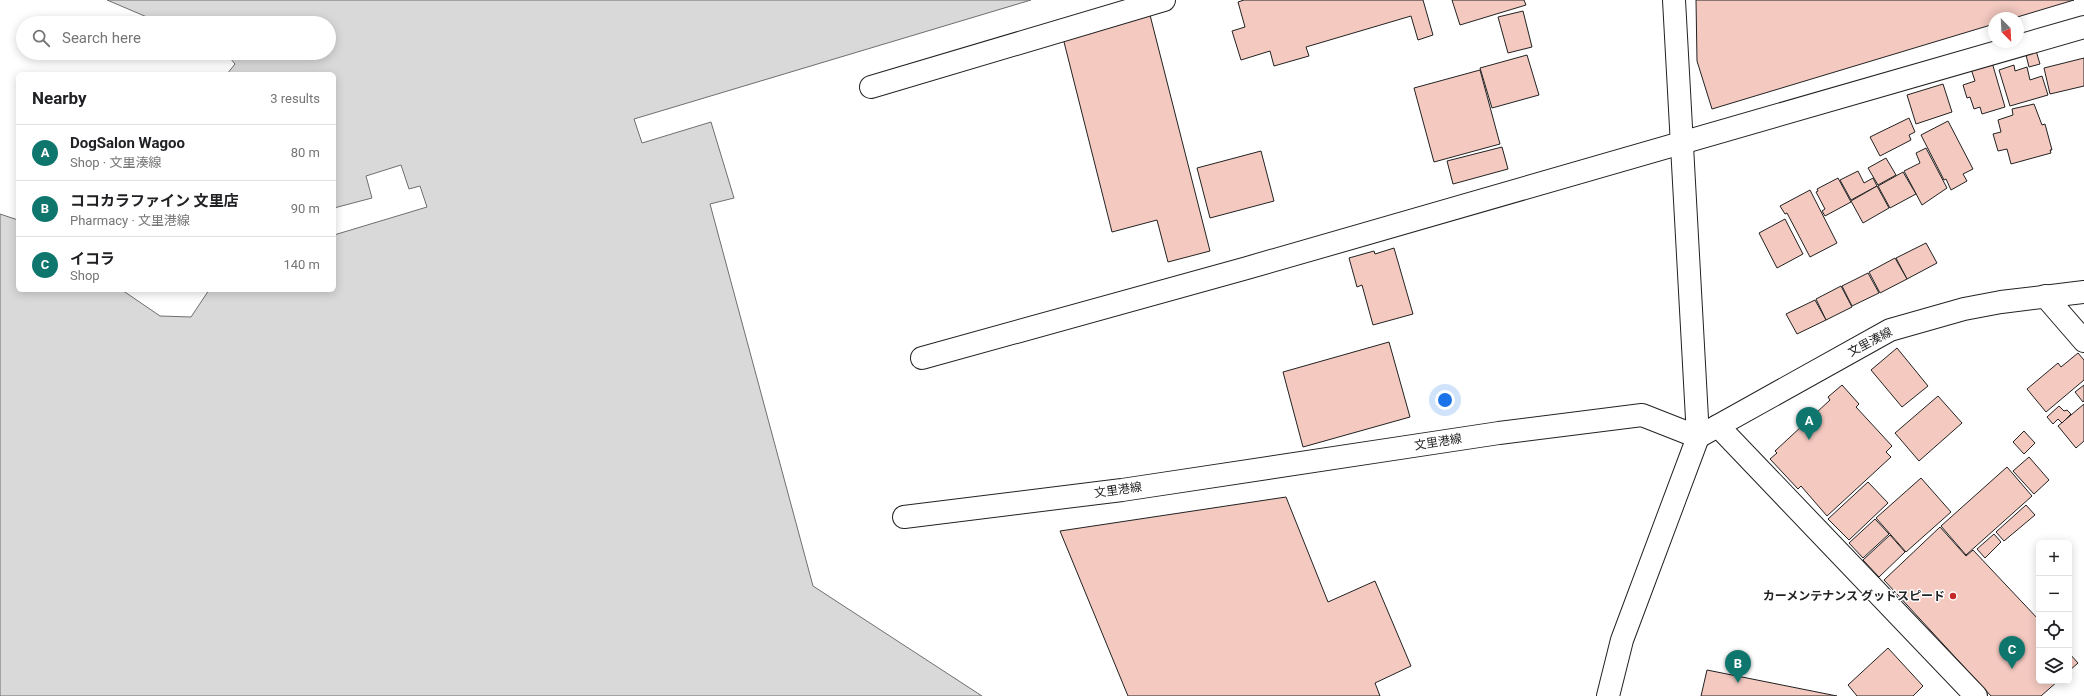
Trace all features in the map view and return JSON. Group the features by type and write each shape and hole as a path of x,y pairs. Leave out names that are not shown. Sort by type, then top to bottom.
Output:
{"street":[{"path":"871,87 1164,0"},
{"path":"1608,696 1622,640 1698,437 1674,0"},
{"path":"922,358 1247,268 2084,27"},
{"name":"文里湊線","path":"1698,437 1890,330 1964,309 2045,296 2084,292"},
{"path":"2045,296 2084,341"},
{"name":"文里港線","path":"904,516 1122,490 1499,433 1642,415 1698,437"},
{"path":"1718,426 1976,696"}],"shaded area":[{"path":"107,0 1031,0 634,119 642,143 711,122 734,198 710,204 813,586 982,696 0,696 0,214 16,219 16,292 125,292 160,316 191,317 208,292 336,292 336,234 427,207 420,186 409,189 401,165 366,176 372,198 336,207 336,72 229,72 235,64 232,60 336,60 336,16 145,16"}],"building":[{"path":"1244,0 1423,0 1433,35 1418,40 1411,16 1306,47 1309,56 1274,66 1270,51 1241,60 1232,31 1245,27 1238,2"},
{"path":"1452,0 1524,0 1526,5 1460,25"},
{"path":"1696,0 2074,0 2024,15 2024,12 1988,12 1988,26 1712,109 1697,61"},
{"path":"1523,11 1532,47 1508,53 1498,17"},
{"path":"1150,15 1210,251 1168,262 1157,220 1112,232 1063,38"},
{"path":"2034,44 2040,64 2029,67 2024,47"},
{"path":"1527,55 1539,95 1492,108 1480,68"},
{"path":"2084,58 2084,86 2050,94 2044,68"},
{"path":"1991,59 2005,107 1982,114 1980,107 1974,109 1970,97 1967,98 1963,85 1975,81 1970,66"},
{"path":"2014,65 2015,71 2027,67 2030,80 2042,76 2048,95 2010,106 1999,70"},
{"path":"1480,70 1500,144 1434,162 1414,88"},
{"path":"1943,84 1952,112 1916,124 1907,95"},
{"path":"2034,104 2042,125 2045,124 2052,150 2050,150 2051,153 2011,164 2007,149 1998,151 1993,134 2001,132 1998,120 2013,115 2012,109"},
{"path":"1909,118 1915,132 1909,135 1911,140 1880,156 1870,137"},
{"path":"1948,121 1973,169 1963,174 1967,181 1951,190 1946,179 1944,180 1921,135"},
{"path":"1502,147 1508,169 1453,184 1447,161"},
{"path":"1926,148 1947,188 1922,205 1904,171 1920,163 1916,153"},
{"path":"1261,151 1274,201 1210,218 1197,168"},
{"path":"1886,158 1896,175 1878,185 1868,168"},
{"path":"1858,171 1864,183 1873,178 1877,186 1851,200 1840,180"},
{"path":"1903,172 1916,194 1890,208 1878,186"},
{"path":"1838,178 1851,202 1825,216 1822,211 1825,209 1816,192 1818,191 1817,189"},
{"path":"1877,186 1889,208 1863,223 1851,201"},
{"path":"1810,190 1837,243 1810,257 1787,213 1785,214 1780,206"},
{"path":"1785,219 1803,254 1777,268 1759,233"},
{"path":"1926,243 1937,263 1907,279 1896,258"},
{"path":"1394,248 1413,314 1373,325 1362,285 1357,287 1349,258 1374,251 1375,254"},
{"path":"1895,258 1907,279 1880,293 1869,272"},
{"path":"1868,273 1879,293 1852,306 1842,286"},
{"path":"1841,286 1852,307 1826,320 1816,299"},
{"path":"1815,300 1826,320 1797,334 1786,314"},
{"path":"1389,342 1410,417 1303,447 1283,372"},
{"path":"1897,348 1928,386 1902,407 1871,370"},
{"path":"2078,353 2084,360 2084,380 2046,412 2027,389 2058,363 2061,367"},
{"path":"1842,385 1859,404 1856,407 1892,446 1886,452 1891,457 1827,516 1801,486 1798,489 1770,459 1777,453 1775,451 1830,400 1828,397"},
{"path":"2084,385 2084,401 2083,402 2075,392"},
{"path":"1938,396 1962,423 1919,461 1895,433"},
{"path":"2084,404 2084,441 2076,448 2058,426"},
{"path":"2059,406 2064,411 2067,410 2071,414 2062,423 2058,419 2053,424 2047,417"},
{"path":"2024,431 2035,443 2024,454 2013,442"},
{"path":"2029,457 2049,480 2034,494 2013,471"},
{"path":"2007,467 2032,496 1966,555 1941,526"},
{"path":"1921,478 1951,512 1906,552 1876,518"},
{"path":"1868,482 1888,503 1849,540 1828,519"},
{"path":"1286,497 1328,602 1375,581 1411,666 1375,683 1380,696 1128,696 1060,531"},
{"path":"2026,505 2035,515 2004,541 1996,532"},
{"path":"1875,519 1889,534 1863,558 1849,543"},
{"path":"1940,527 1966,556 1973,550 2036,617 2036,684 2055,684 2041,696 1991,696 1884,580"},
{"path":"1994,534 2001,542 1985,558 1977,549"},
{"path":"1890,535 1905,552 1879,577 1863,560"},
{"path":"1888,648 1923,686 1913,696 1857,696 1848,685"},
{"path":"2072,656 2078,663 2072,668"},
{"path":"1707,670 1837,696 1701,696"}],"place":[{"name":"DogSalon Wagoo","path":"1809,440"},
{"name":"カーメンテナンス グッドスピード","path":"1953,596"},
{"name":"イコラ","path":"2012,669"},
{"name":"ココカラファイン 文里店","path":"1738,683"}]}
